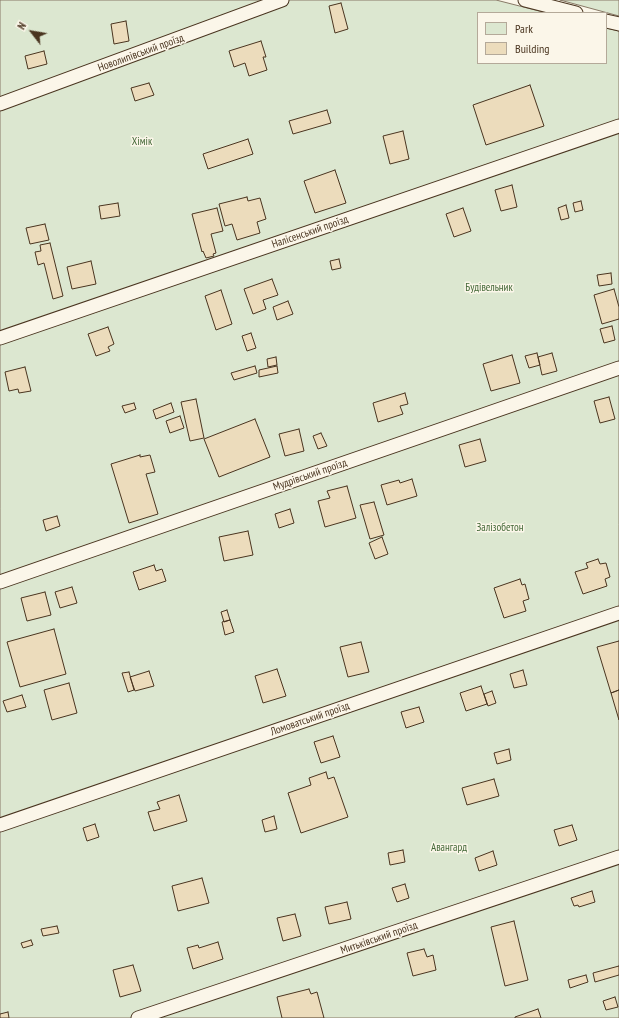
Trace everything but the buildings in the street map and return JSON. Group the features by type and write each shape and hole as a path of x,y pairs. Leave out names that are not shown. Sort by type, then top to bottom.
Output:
{"lane":[{"name":"Новолипівський проїзд","path":"0,104 282,0"},
{"path":"525,0 572,12"},
{"path":"607,21 619,24"},
{"name":"Налісенський проїзд","path":"0,338 619,126"},
{"name":"Мудрівський проїзд","path":"0,582 619,368"},
{"name":"Ломоватський проїзд","path":"0,825 619,613"},
{"name":"Митьківський проїзд","path":"138,1018 619,857"}],"green space":[{"path":"0,0 496,0 543,12 477,12 477,64 607,64 607,28 619,31 619,1018 0,1018"},
{"path":"560,0 619,0 619,16"}],"park label":[{"name":"Хімік","path":"142,142"},
{"name":"Будівельник","path":"489,288"},
{"name":"Залізобетон","path":"500,528"},
{"name":"Авангард","path":"449,848"}]}
